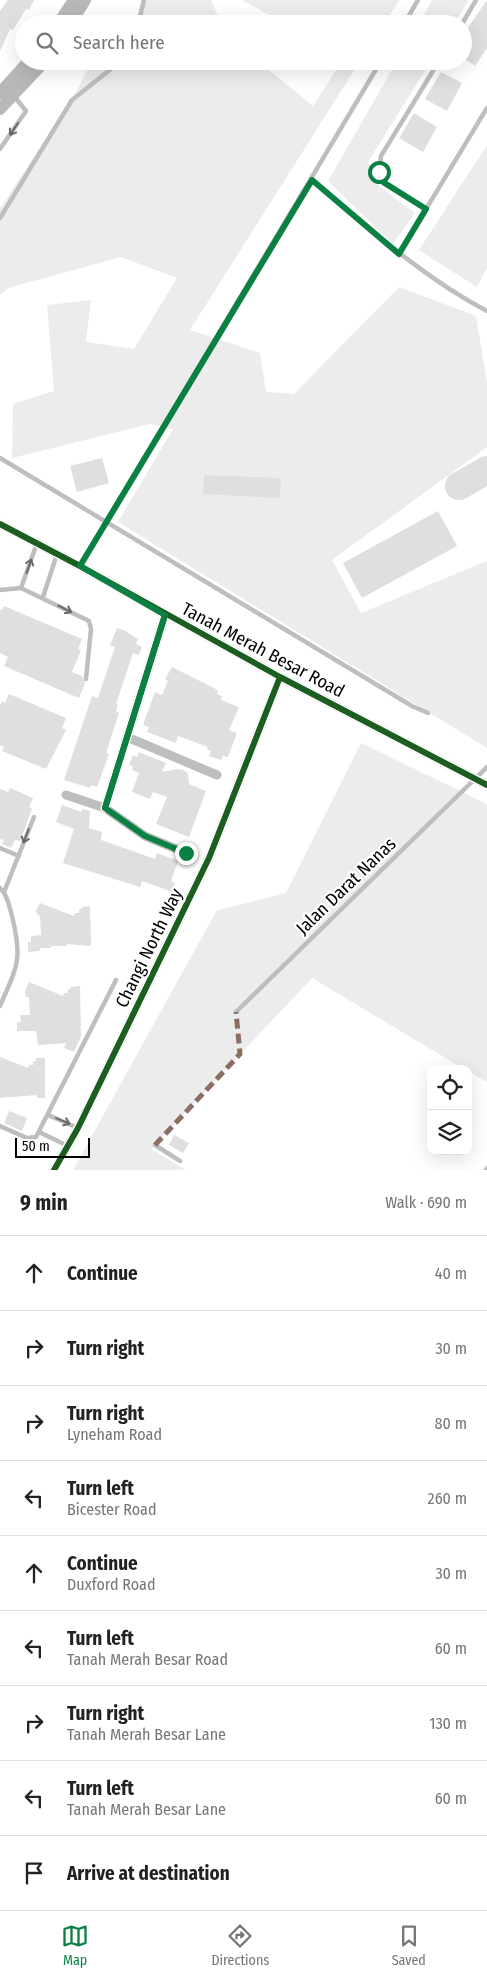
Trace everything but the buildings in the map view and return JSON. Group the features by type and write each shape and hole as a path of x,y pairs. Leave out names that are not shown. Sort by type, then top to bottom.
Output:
{"street":[{"path":"67,15 81,0"},
{"path":"74,15 81,0"},
{"path":"0,93 21,70"},
{"path":"0,109 36,70"},
{"name":"Tanah Merah Besar Road","path":"0,524 80,566 165,615 280,677 487,785"},
{"path":"105,808 165,615"},
{"name":"Changi North Way","path":"54,1170 78,1128 209,858 280,677"},
{"path":"127,737 217,775"},
{"path":"66,794 105,808 145,836 186,853"}],"lane":[{"path":"140,15 144,0"},
{"path":"409,15 418,0"},
{"path":"467,15 476,0"},
{"path":"0,218 72,100 110,70"},
{"path":"80,566 312,180 376,70"},
{"path":"426,209 383,182 379,165 381,156 434,70"},
{"path":"0,149 26,111 14,96"},
{"path":"399,254 487,108"},
{"path":"312,180 399,254 456,294 487,311"},
{"path":"0,458 412,706 428,713"},
{"path":"21,588 37,543"},
{"path":"42,597 57,554"},
{"path":"0,590 21,588 90,621 92,629 86,679"},
{"name":"Jalan Darat Nanas","path":"236,1012 487,767"},
{"path":"4,892 34,817"},
{"path":"0,848 19,856"},
{"path":"0,888 4,892 19,945 19,957 0,1006"},
{"path":"0,1126 32,1139 40,1132 116,980"},
{"path":"48,1115 78,1128"},
{"path":"40,1132 68,1146"},
{"path":"155,1144 180,1162"}],"shaded area":[{"path":"144,0 211,0 218,15 140,15"},
{"path":"242,0 399,0 390,15 269,15"},
{"path":"432,0 469,0 460,15 424,15"},
{"path":"87,70 269,70 313,106 336,70 354,70 190,330 260,353 266,392 294,394 399,287 476,316 487,382 487,447 332,560 361,613 487,561 487,748 118,522 173,429 150,424 12,458 13,404 54,391 47,305 91,300 86,342 134,349 177,278 121,257 8,288 0,295 0,208 72,100"},
{"path":"392,70 425,70 368,162 380,187 415,213 393,244 328,181"},
{"path":"487,145 487,268 477,287 419,250"},
{"path":"361,743 487,804 487,1082 472,1073 472,1065 457,1065 312,978 151,1149 186,1170 73,1170 217,910 286,893"}],"taxiway":[{"path":"459,486 487,470"}],"marked path":[{"path":"155,1145 240,1054 236,1012"}],"cycle path":[{"path":"0,524 80,566 280,677 487,785"},
{"path":"105,808 165,615"},
{"path":"54,1170 78,1128 209,858 280,677"}],"route":[{"path":"186,853 145,836 105,808 165,615 80,566 312,180 399,254 426,209 383,182 379,172"}]}
